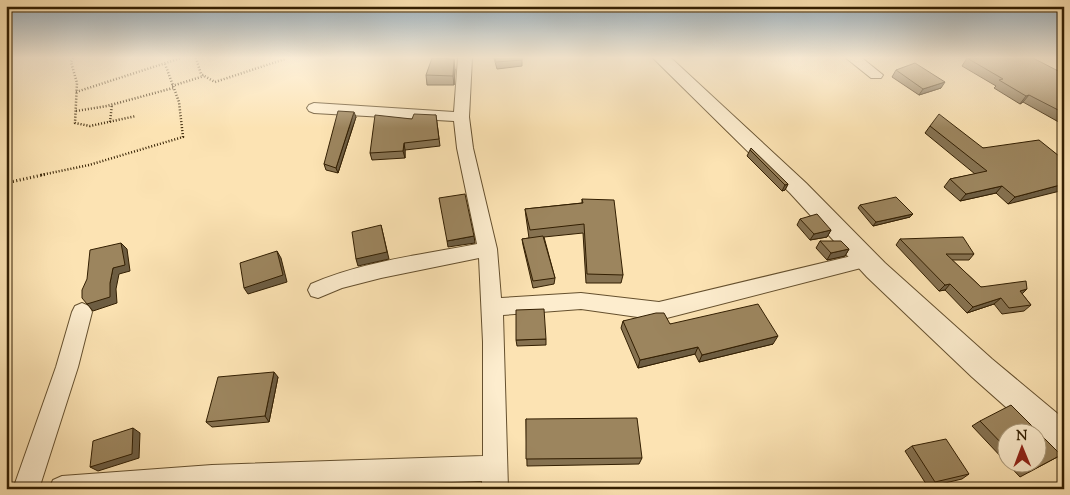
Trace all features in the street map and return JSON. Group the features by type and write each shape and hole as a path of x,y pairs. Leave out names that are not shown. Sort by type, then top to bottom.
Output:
{"street":[{"path":"62,489 210,483 495,478 494,342 488,249 465,148 461,117 463,81"},
{"path":"686,81 798,188 876,270"},
{"path":"314,108 461,117"},
{"path":"318,290 338,281 380,270 488,249"},
{"path":"492,306 581,301 659,311 864,260 982,368 1064,439"},
{"path":"26,489 67,367 82,312"}],"path":[{"path":"75,81 75,123 90,126 136,116"},
{"path":"76,92 111,81"},
{"path":"6,183 84,167 182,137 180,102 170,81"},
{"path":"76,111 112,104 189,81"},
{"path":"110,122 112,104"}],"building":[{"path":"912,81 945,82 923,89"},
{"path":"1001,81 1064,81 1064,113 1029,95 1026,96"},
{"path":"338,111 354,112 336,168 324,164"},
{"path":"414,114 436,115 439,139 404,143 403,151 370,153 375,115 412,119"},
{"path":"939,114 983,148 1039,140 1064,160 1064,184 1015,197 1002,186 966,194 950,179 987,171 930,126"},
{"path":"751,148 788,184 785,185 750,150"},
{"path":"465,194 474,236 447,241 439,198"},
{"path":"896,197 913,214 876,222 860,205"},
{"path":"582,199 614,200 623,275 587,274 584,224 530,230 525,209 583,203"},
{"path":"817,214 831,230 814,234 800,219"},
{"path":"381,225 387,252 356,259 352,232"},
{"path":"543,236 555,278 533,281 522,239"},
{"path":"963,237 974,254 946,254 981,287 1026,281 1027,289 1020,291 1031,305 1009,308 1001,298 973,307 950,284 945,285 900,239"},
{"path":"820,241 841,241 849,249 831,253"},
{"path":"121,243 125,265 113,268 110,297 87,304 82,298 82,290 87,279 90,250"},
{"path":"277,251 283,275 244,288 240,263"},
{"path":"758,304 778,336 702,355 698,347 640,360 623,321 656,313 664,313 670,324"},
{"path":"544,309 546,339 516,340 516,310"},
{"path":"274,372 265,416 206,422 218,377"},
{"path":"1011,405 1028,422 998,422 998,440 980,421"},
{"path":"637,418 642,458 526,459 526,419"},
{"path":"133,428 132,454 90,467 93,441"},
{"path":"946,439 969,474 935,482 912,446"},
{"path":"1048,442 1061,455 1048,462"},
{"path":"138,484 196,484 195,489 137,489"},
{"path":"294,484 294,489 231,489 232,486"},
{"path":"415,485 415,489 386,489"}]}
